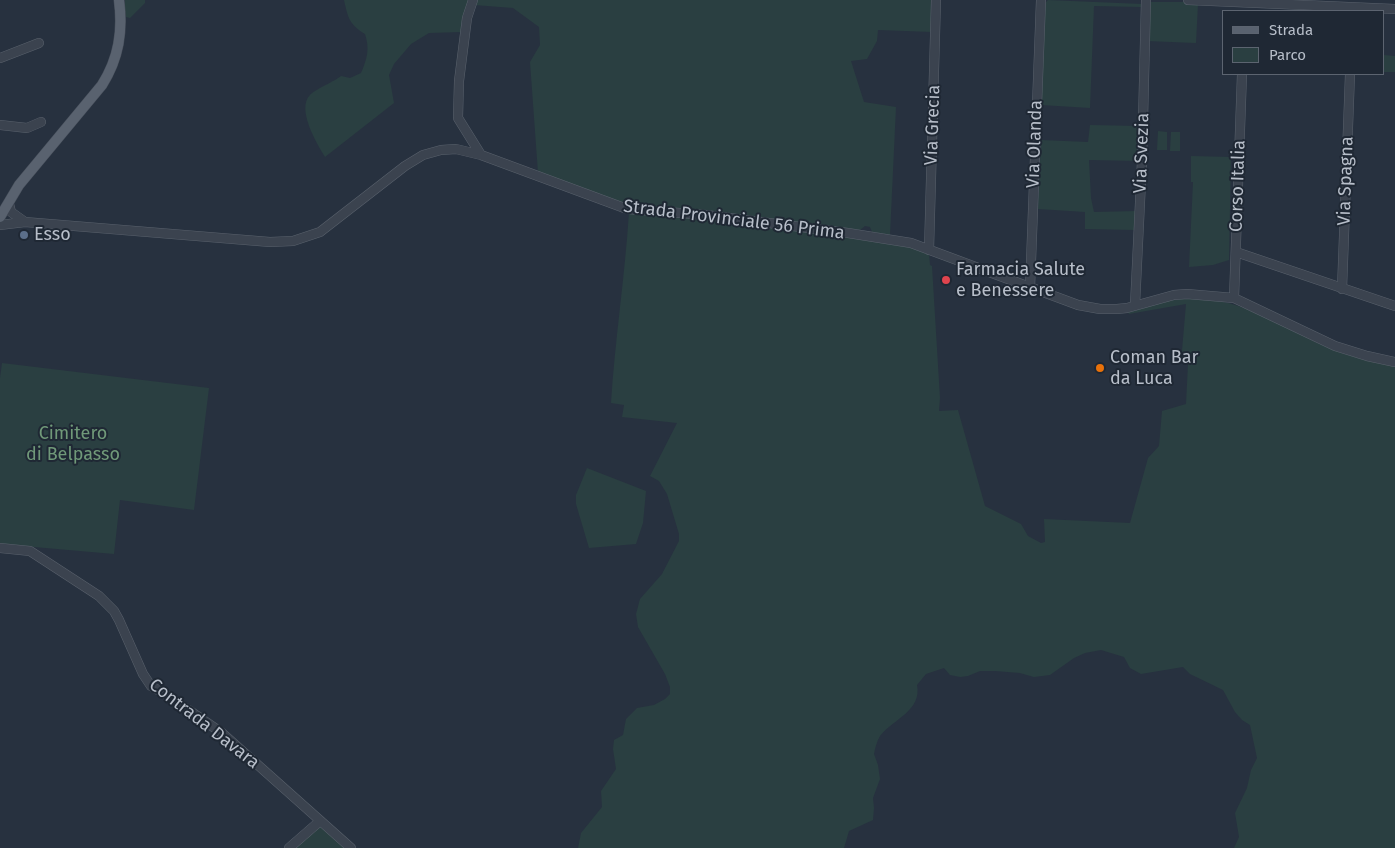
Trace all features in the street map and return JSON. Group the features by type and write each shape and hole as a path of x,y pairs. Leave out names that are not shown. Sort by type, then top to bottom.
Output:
{"main road":[{"path":"4,209 19,186 102,85 109,73 118,49 122,26 119,0"}],"street":[{"path":"473,0 467,18 458,81 458,118 481,155"},
{"name":"Via Grecia","path":"930,250 936,0"},
{"name":"Via Olanda","path":"1030,288 1041,0"},
{"name":"Via Svezia","path":"1135,305 1142,161 1146,0"},
{"path":"1188,0 1245,5 1395,9"},
{"path":"0,58 38,43"},
{"name":"Corso Italia","path":"1234,298 1242,75"},
{"name":"Via Spagna","path":"1342,289 1350,75"},
{"path":"0,125 27,128 41,122"},
{"name":"Strada Provinciale 56 Prima","path":"0,225 25,222 270,242 293,241 320,232 415,158 441,150 456,149 481,155 627,209 706,215 910,243 1089,308 1117,309 1174,295 1194,294 1234,298 1335,346 1395,362"},
{"path":"4,209 25,222"},
{"path":"1236,252 1395,306"},
{"name":"Contrada Davara","path":"0,548 30,551 99,596 114,611 143,674 151,686 222,733 351,848"},
{"path":"289,848 320,821"}],"green space":[{"path":"125,0 145,0 145,3 130,18 126,17"},
{"path":"344,0 469,0 462,32 429,33 411,44 394,64 389,75 394,103 325,157 309,126 305,109 306,101 312,93 341,76 350,78 361,73 367,54 365,34 350,20"},
{"path":"476,0 933,0 932,32 878,30 877,41 867,59 851,61 864,102 896,107 890,235 872,232 870,227 865,226 860,230 627,205 538,173 530,62 540,45 539,27 513,8 474,5"},
{"path":"1048,0 1142,4 1141,7 1094,6 1090,108 1041,105 1045,3"},
{"path":"1151,2 1188,2 1198,4 1196,43 1147,41 1147,6"},
{"path":"1385,55 1395,56 1395,72 1385,72"},
{"path":"1090,125 1140,126 1138,161 1089,160 1091,198 1094,212 1137,211 1134,230 1085,229 1085,212 1038,209 1041,140 1088,142"},
{"path":"1158,131 1167,132 1167,150 1157,150"},
{"path":"1171,132 1180,132 1180,151 1170,151"},
{"path":"1191,156 1231,157 1229,260 1213,265 1189,267 1193,182 1191,182"},
{"path":"629,212 807,232 913,247 929,253 930,265 932,266 940,398 939,411 958,410 985,506 1021,524 1028,536 1041,543 1045,542 1044,519 1130,523 1148,458 1159,446 1162,411 1186,404 1188,364 1181,362 1186,304 1129,314 1128,312 1176,300 1196,298 1221,301 1266,317 1340,352 1395,366 1395,848 1234,848 1239,837 1235,813 1247,788 1251,770 1257,758 1250,725 1235,712 1223,690 1190,674 1183,667 1141,674 1130,668 1124,657 1101,650 1085,653 1074,658 1050,675 1034,677 1020,673 980,671 960,677 950,675 944,668 926,674 917,685 915,702 911,708 879,738 874,754 880,779 873,798 873,820 849,831 844,848 578,848 581,833 602,807 601,791 616,769 613,749 614,740 623,735 626,719 637,708 654,705 670,694 670,687 665,674 638,627 636,614 640,599 662,574 679,541 679,534 667,494 659,481 650,476 677,423 622,417 624,405 611,403"},
{"name":"Cimitero di Belpasso","path":"2,363 209,388 194,510 120,500 114,554 0,544 0,378"},
{"path":"587,468 646,491 643,523 636,544 589,548 576,504 576,495"},
{"path":"321,825 347,848 294,848"}],"place":[{"name":"Esso","path":"24,235"},
{"name":"Farmacia Salute e Benessere","path":"946,280"},
{"name":"Coman Bar da Luca","path":"1100,368"}]}
